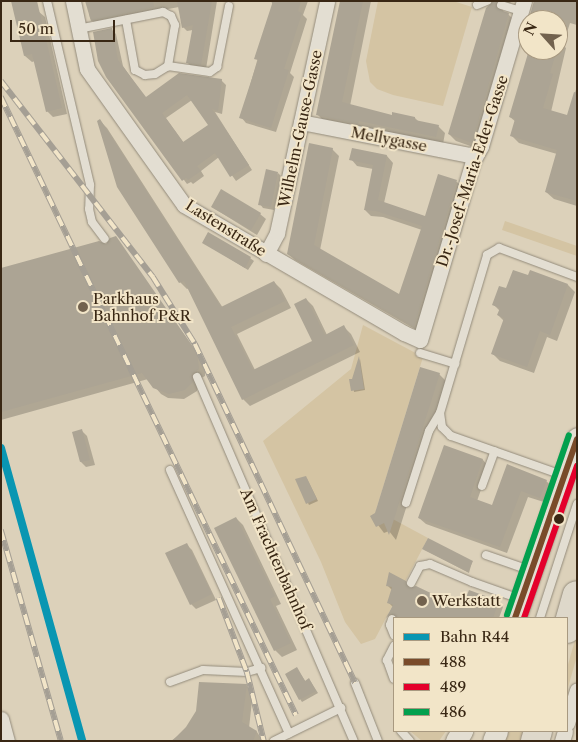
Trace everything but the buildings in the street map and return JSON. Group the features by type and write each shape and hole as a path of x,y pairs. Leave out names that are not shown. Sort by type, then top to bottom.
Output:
{"highway":[{"path":"568,626 577,595"}],"street":[{"name":"Lastenstraße","path":"73,1 86,64 96,84 184,205 404,333 420,346"},
{"name":"Wilhelm-Gause-Gasse","path":"266,254 278,233 327,1"},
{"name":"Dr.-Josef-Maria-Eder-Gasse","path":"420,346 476,153 481,146 522,6"},
{"name":"Mellygasse","path":"301,122 469,155 476,153"},
{"path":"515,604 531,571 576,444"},
{"path":"568,720 577,690"},
{"path":"1,719 7,741"}],"lane":[{"path":"47,1 90,185 89,209 92,222 105,239"},
{"path":"477,5 487,1"},
{"path":"501,5 522,6"},
{"path":"126,20 135,70 144,75 154,74 168,66 210,72 217,67 229,6"},
{"path":"78,29 163,12 171,16 175,25 168,66"},
{"path":"406,503 429,432 440,413 487,255 498,248 577,276"},
{"path":"420,346 455,364"},
{"name":"Am Frachtenbahnhof","path":"197,378 354,741"},
{"path":"440,413 442,427 451,436 564,476"},
{"path":"482,486 495,451"},
{"path":"170,470 289,733"},
{"path":"540,617 577,504"},
{"path":"486,555 531,571"},
{"path":"411,584 420,566 430,564 515,604"},
{"path":"392,619 390,625 393,632"},
{"path":"393,648 387,660 393,676"},
{"path":"170,682 203,670 247,672 261,668"},
{"path":"355,683 378,741"},
{"path":"274,741 341,708"}],"shaded area":[{"path":"378,1 453,1 472,7 443,106 393,95 377,89 370,82 366,61"},
{"path":"505,221 577,246 577,256 502,230"},
{"path":"363,325 423,357 376,510 428,538 375,639 361,644 345,622 321,562 263,441 351,369"},
{"path":"577,633 577,656 568,688 568,664"},
{"path":"411,732 445,732 439,741 422,741"},
{"path":"503,732 527,732 524,741 501,741"}],"railway":[{"path":"1,81 153,277 195,344 355,683"},
{"path":"1,97 296,715"},
{"path":"1,530 61,741"},
{"path":"219,598 247,672 264,741"}],"rail line":[{"name":"R44","path":"1,448 82,741"}],"transit line":[{"name":"486","path":"507,615 569,435"},
{"name":"488","path":"515,617 577,439"},
{"name":"489","path":"524,617 577,466"}],"place":[{"name":"Parkhaus Bahnhof P&R","path":"83,307"},
{"name":"Werkstatt","path":"422,601"}]}
